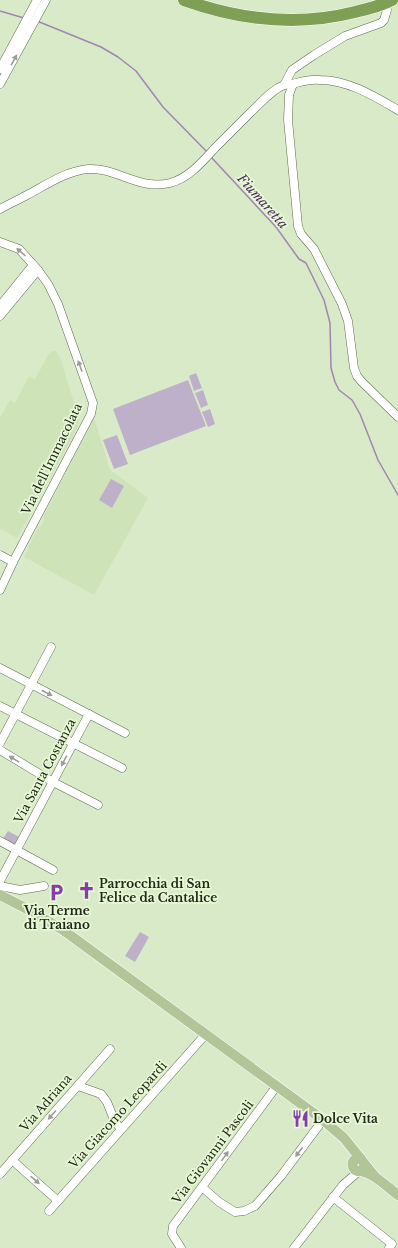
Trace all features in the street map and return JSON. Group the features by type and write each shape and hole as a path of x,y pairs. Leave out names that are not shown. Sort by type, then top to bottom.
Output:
{"highway":[{"path":"184,0 250,18 294,21 340,16 390,5"},
{"path":"206,0 226,6 249,10 294,13 334,9 372,0"}],"main road":[{"path":"0,895 52,922 323,1120 344,1138 358,1165 365,1172 376,1178 398,1195"}],"street":[{"path":"0,84 37,6 46,0"},
{"path":"284,85 292,70 300,64 345,36 381,24 390,5"},
{"path":"0,69 24,32"},
{"path":"0,209 56,179 88,169 145,184 170,184 187,176 260,104 274,91 284,85 319,80 334,81 353,87 398,110"},
{"path":"293,84 289,95 288,120 298,226 301,234 314,248 342,304 348,321 354,368 357,376 398,417"},
{"name":"Via dell'Immacolata","path":"0,242 19,249 48,284 58,304 93,402 91,414 13,562 0,590"},
{"path":"0,306 36,268"},
{"path":"0,316 36,268"},
{"path":"0,555 13,562"},
{"path":"0,742 51,647"},
{"path":"0,668 125,733"},
{"path":"0,706 122,768"},
{"name":"Via Santa Costanza","path":"0,881 89,714"},
{"path":"0,750 53,782 98,805"},
{"path":"0,841 53,870"},
{"path":"0,886 20,890 44,886"},
{"name":"Via Giacomo Leopardi","path":"49,1211 205,1035"},
{"name":"Via Adriana","path":"0,1174 110,1049"},
{"path":"78,1086 101,1094 107,1102 115,1122 121,1129"},
{"name":"Via Giovanni Pascoli","path":"181,1248 172,1234 173,1226 276,1086"},
{"path":"202,1187 219,1202 235,1212 244,1211 255,1206 281,1176 323,1120"},
{"path":"12,1160 58,1201"},
{"path":"294,1248 358,1165"},
{"path":"333,1198 392,1244 389,1248"}],"shaded area":[{"path":"56,351 60,357 79,419 78,427 17,538 0,529 0,418 10,400 15,403 29,376 35,379 49,354"},
{"path":"196,373 202,388 194,391 189,376"},
{"path":"188,380 206,426 130,455 113,409"},
{"path":"203,390 208,405 201,408 195,393"},
{"path":"210,409 215,424 208,427 202,412"},
{"path":"94,418 110,470 148,498 94,595 24,557 38,527 42,525 44,520 43,517"},
{"path":"117,435 128,464 114,469 103,440"},
{"path":"111,479 124,486 112,508 99,500"},
{"path":"8,831 19,837 14,845 3,839"},
{"path":"140,932 149,937 135,962 125,956"}],"waterway":[{"name":"Fiumaretta","path":"0,11 24,18"},
{"name":"Fiumaretta","path":"37,21 101,47 118,57 136,71 163,107 208,153"},
{"name":"Fiumaretta","path":"211,157 276,227 299,259 306,263 324,300 330,323 331,368 335,382 339,390 352,400 360,414 378,460 398,495"}],"place":[{"name":"Parrocchia di San Felice da Cantalice","path":"86,891"},
{"name":"Via Terme di Traiano","path":"57,892"},
{"name":"Dolce Vita","path":"300,1119"}]}
